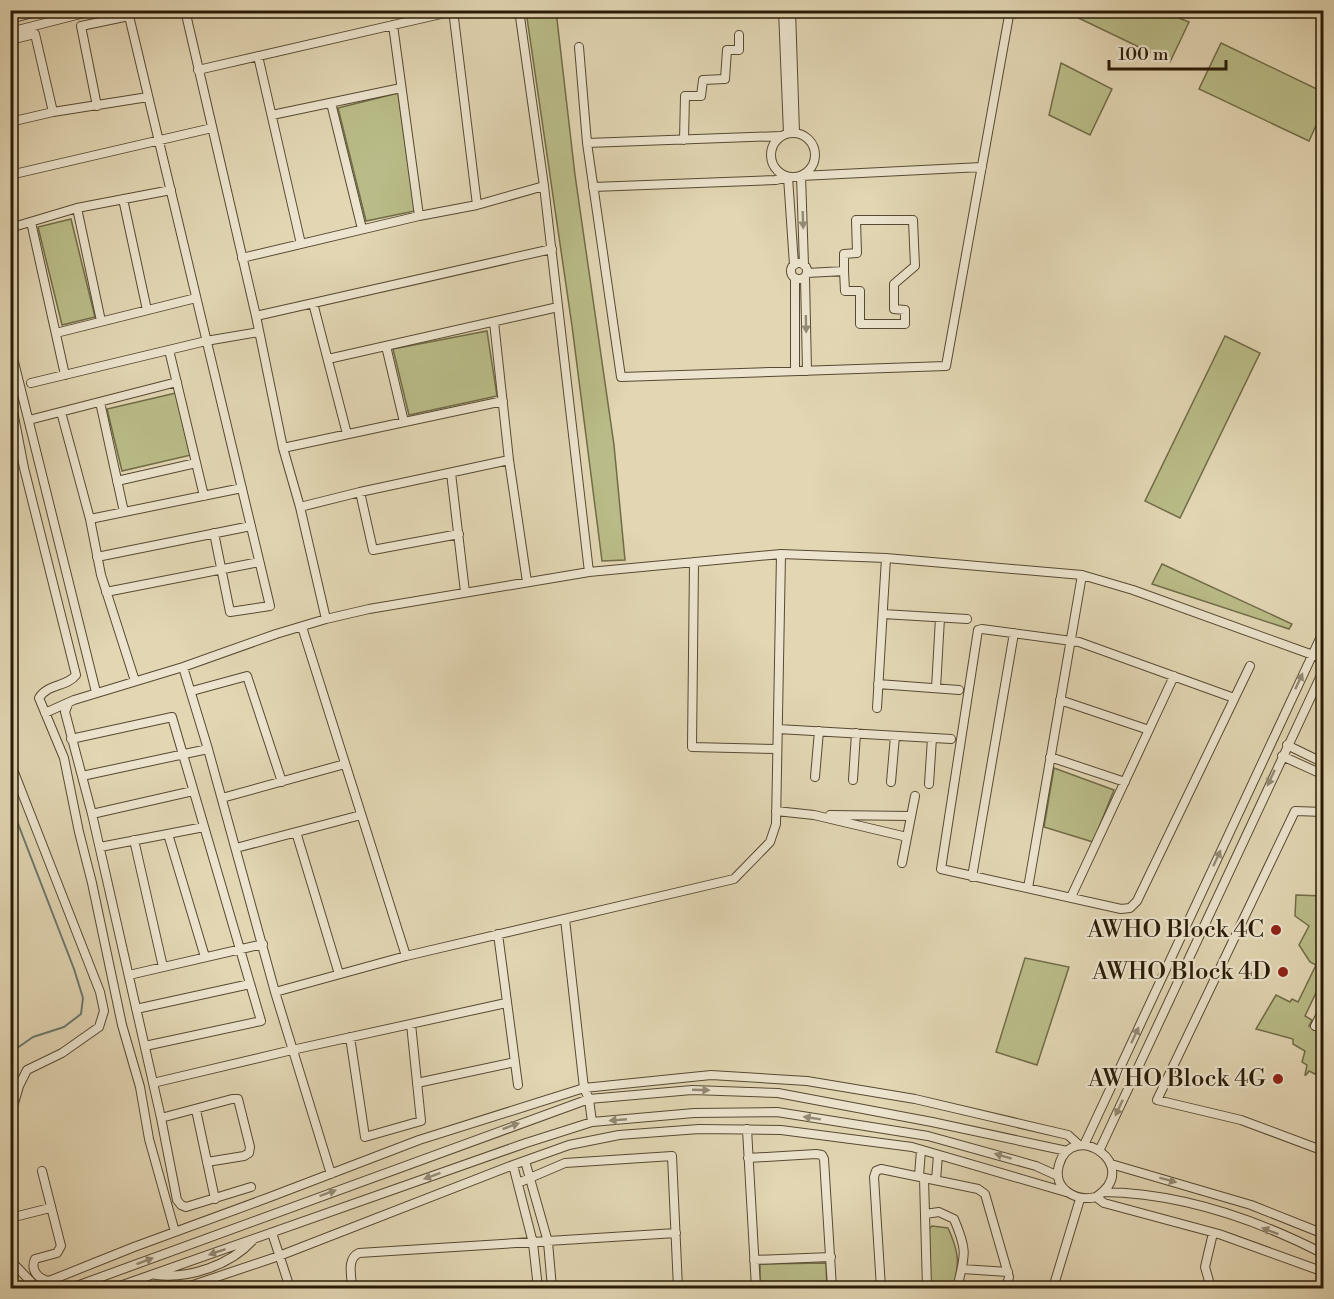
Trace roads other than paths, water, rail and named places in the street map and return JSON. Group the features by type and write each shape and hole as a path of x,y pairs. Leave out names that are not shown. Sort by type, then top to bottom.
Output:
{"street":[{"path":"10,19 44,10"},
{"path":"10,32 96,10"},
{"path":"519,10 552,249 589,572"},
{"path":"783,10 788,134"},
{"path":"788,177 776,170 771,156 772,149 788,134 791,10"},
{"path":"579,47 587,143 621,377 946,366 1010,10"},
{"path":"187,11 198,70 256,316 283,448 300,507 326,619"},
{"path":"198,70 454,11 477,205"},
{"path":"97,106 81,26 129,16 270,606 230,612 214,533"},
{"path":"393,26 419,216"},
{"path":"10,40 35,34 54,112"},
{"path":"684,140 685,96 701,96 703,80 725,79 727,50 739,50 739,35"},
{"path":"258,56 302,244"},
{"path":"272,115 401,88"},
{"path":"10,122 54,112 148,97"},
{"path":"331,103 362,230"},
{"path":"10,175 212,128"},
{"path":"587,143 788,134 809,139 816,153 813,166 801,176"},
{"path":"593,187 776,180 801,176 982,167"},
{"path":"801,176 807,371"},
{"path":"788,177 794,265 791,272 795,278 795,371"},
{"path":"242,258 419,216 477,205 544,186"},
{"path":"10,228 77,208 171,190"},
{"path":"123,199 147,310"},
{"path":"77,208 101,321"},
{"path":"856,220 913,220 915,266 894,284 894,309 905,310 905,324 860,324 860,291 845,291 844,271 844,254 857,253 856,220"},
{"path":"31,222 65,375"},
{"path":"256,316 552,249"},
{"path":"794,265 799,263 805,272"},
{"path":"805,272 844,271"},
{"path":"795,278 800,279 805,272"},
{"path":"56,333 196,298"},
{"path":"314,303 347,434"},
{"path":"328,359 558,307"},
{"path":"494,322 509,460 527,582"},
{"path":"31,383 206,341 259,332"},
{"path":"10,346 96,692"},
{"path":"386,346 404,422"},
{"path":"169,350 204,496"},
{"path":"29,420 177,382"},
{"path":"10,396 24,468 76,675 72,680 42,692 39,698 64,758 122,1024 140,1087 149,1138 175,1232"},
{"path":"283,448 503,401"},
{"path":"100,402 124,512"},
{"path":"62,412 106,592 135,681"},
{"path":"300,507 509,460"},
{"path":"117,481 196,463"},
{"path":"451,473 465,592"},
{"path":"90,519 242,488"},
{"path":"360,492 373,550 459,534"},
{"path":"97,557 251,526"},
{"path":"45,713 96,692 183,667 326,619 465,592 589,572 781,555 886,558 1082,575 1133,590 1323,659"},
{"path":"275,992 406,956 734,879 770,842 776,824 781,555"},
{"path":"877,708 886,558"},
{"path":"106,592 259,562"},
{"path":"694,562 692,747 777,748"},
{"path":"1028,888 1082,575"},
{"path":"883,614 967,619"},
{"path":"936,688 940,618"},
{"path":"302,627 406,956"},
{"path":"1234,698 1079,642 978,630 940,866 944,870 972,877 1121,909 1130,908 1137,901 1250,666"},
{"path":"1082,1145 1323,630"},
{"path":"972,877 1014,633"},
{"path":"183,667 192,692 275,992 331,1174"},
{"path":"1100,1149 1323,669"},
{"path":"192,692 247,676 282,782"},
{"path":"1071,897 1174,676"},
{"path":"878,684 959,690"},
{"path":"1060,700 1149,730"},
{"path":"68,704 65,712 93,814 161,1118 177,1200 186,1207 215,1200 251,1187"},
{"path":"71,739 172,717 261,1021 145,1046"},
{"path":"778,729 951,739"},
{"path":"815,777 819,731"},
{"path":"853,780 856,733"},
{"path":"891,782 895,736"},
{"path":"929,784 932,738"},
{"path":"1287,745 1323,763"},
{"path":"82,776 208,749"},
{"path":"1282,756 1323,776"},
{"path":"1050,757 1125,782"},
{"path":"10,762 77,929 100,992 104,1011 99,1027 85,1039 27,1070 19,1086 10,1117"},
{"path":"222,798 345,764"},
{"path":"93,814 193,791"},
{"path":"902,863 915,796"},
{"path":"776,811 813,815 911,816"},
{"path":"1323,812 1295,811 1157,1100 1240,1120 1323,1151"},
{"path":"236,848 361,815"},
{"path":"813,815 907,837"},
{"path":"100,847 204,827"},
{"path":"296,832 339,974"},
{"path":"168,834 205,957"},
{"path":"134,840 163,967"},
{"path":"565,919 584,1088 589,1099 592,1122"},
{"path":"498,934 518,1085"},
{"path":"129,975 263,944"},
{"path":"136,1009 250,984"},
{"path":"153,1083 506,1003"},
{"path":"1315,1026 1323,1008"},
{"path":"350,1037 365,1137 421,1121 411,1023"},
{"path":"417,1083 514,1062"},
{"path":"42,1171 61,1246 57,1253 34,1259 33,1269 39,1277 49,1281 419,1140 584,1088 711,1075 807,1081 915,1099 1024,1124 1068,1135 1082,1145"},
{"path":"71,1288 589,1099 692,1090 778,1093 932,1122 1067,1151"},
{"path":"161,1118 238,1099 250,1147 249,1153 244,1156 207,1162"},
{"path":"196,1110 215,1200"},
{"path":"114,1288 154,1275 178,1275 204,1269 242,1251 253,1240 526,1143 592,1122 694,1113 777,1112 928,1136 1036,1166 1058,1176"},
{"path":"184,1288 279,1256 569,1145 619,1135 699,1129 781,1130 921,1150 1066,1192 1080,1199 1100,1195 1141,1193 1186,1201 1300,1242 1323,1254"},
{"path":"747,1129 756,1288"},
{"path":"1066,1192 1058,1176 1061,1159 1067,1151 1082,1145 1090,1145 1100,1149 1111,1164 1110,1184 1100,1195"},
{"path":"921,1150 927,1288"},
{"path":"748,1158 822,1155 832,1288"},
{"path":"936,1180 938,1155"},
{"path":"518,1184 565,1163 672,1156 678,1288"},
{"path":"525,1161 548,1242 552,1288"},
{"path":"1111,1164 1251,1205 1323,1234"},
{"path":"513,1165 533,1243 538,1288"},
{"path":"881,1288 874,1177 876,1171 881,1169 978,1189 985,1194 1008,1272 1006,1288"},
{"path":"1100,1195 1104,1203 1213,1233 1323,1272"},
{"path":"1053,1288 1080,1199"},
{"path":"10,1218 50,1208"},
{"path":"925,1214 939,1212 954,1219 966,1253 957,1288"},
{"path":"272,1233 290,1288"},
{"path":"352,1288 351,1263 359,1252 676,1233"},
{"path":"1211,1288 1205,1267 1213,1233"},
{"path":"754,1260 831,1257"},
{"path":"10,1260 37,1288"},
{"path":"99,1261 102,1277"},
{"path":"962,1269 1008,1272"}],"waterway":[{"path":"10,803 83,998 81,1014 64,1027 33,1037 10,1053"},
{"path":"10,1285 14,1288"}],"place":[{"name":"AWHO Block 4C","path":"1276,930"},
{"name":"AWHO Block 4D","path":"1283,972"},
{"name":"AWHO Block 4G","path":"1278,1079"}]}
